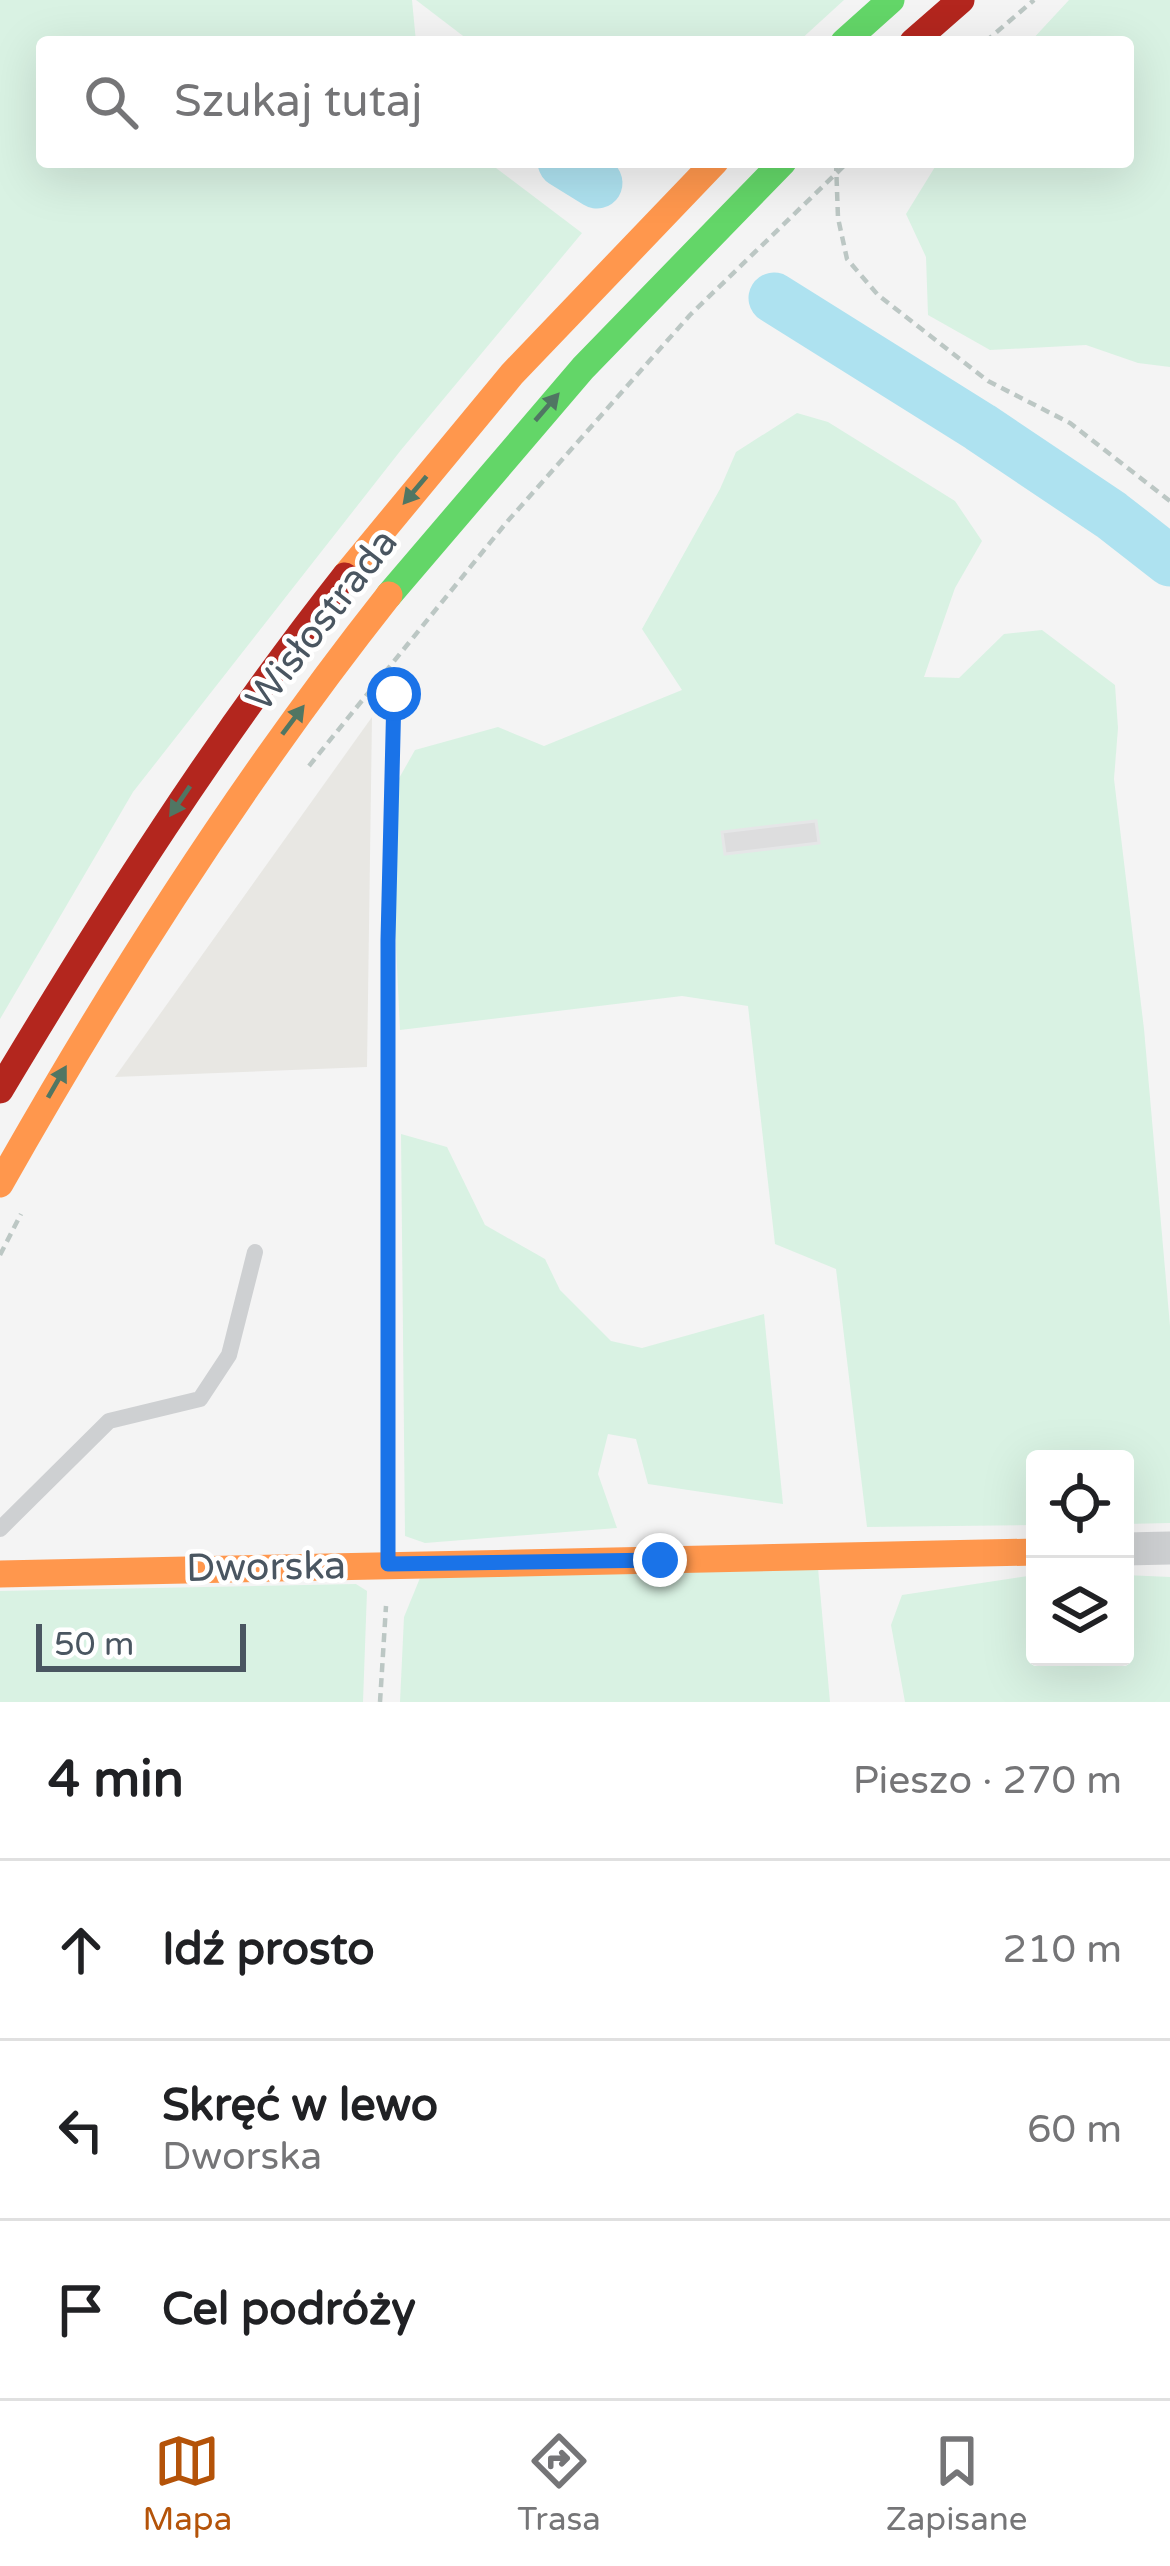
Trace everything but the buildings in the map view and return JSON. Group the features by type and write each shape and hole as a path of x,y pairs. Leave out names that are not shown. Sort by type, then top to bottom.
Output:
{"main road":[{"path":"851,36 891,0"},
{"path":"920,36 961,0"},
{"name":"Wisłostrada","path":"0,1090 128,878 338,583 556,325 709,168"},
{"name":"Wisłostrada","path":"0,1184 97,1012 164,908 278,739 366,622 581,368 776,168"},
{"name":"Dworska","path":"0,1574 1026,1552"}],"street":[{"path":"1134,1550 1170,1548"}],"lane":[{"path":"0,1529 109,1421 200,1399 229,1355 255,1252"}],"path":[{"path":"993,36 1034,0"},
{"path":"837,168 838,218 848,259 878,295 988,382 1070,423 1170,501"},
{"path":"306,770 506,523 690,315 841,168"},
{"path":"380,1702 388,1564 388,940 394,694 382,657"},
{"path":"0,1255 21,1215"}],"shaded area":[{"path":"372,717 367,1067 115,1077"}],"green space":[{"path":"0,0 412,0 415,36 36,36 36,168 496,168 582,233 401,450 133,792 0,1019"},
{"path":"416,0 844,0 805,36 463,36"},
{"path":"1069,0 1170,0 1170,367 1138,363 1086,345 990,350 928,315 926,257 906,214 934,168 1134,168 1134,36 1036,36"},
{"path":"797,413 828,422 955,501 982,541 955,588 924,677 959,678 1004,634 1042,630 1115,685 1114,779 1144,1029 1170,1326 1170,1523 1134,1524 1134,1450 1026,1450 1026,1525 867,1527 836,1269 775,1244 748,1006 682,996 400,1030 389,796 415,750 498,727 544,746 682,690 642,629 736,452"},
{"path":"401,1134 447,1147 485,1225 545,1259 560,1290 611,1341 642,1348 764,1314 783,1504 648,1484 636,1439 608,1434 598,1474 617,1528 425,1543 405,1536"},
{"path":"818,1568 830,1702 400,1702 404,1617 420,1578"},
{"path":"1134,1575 1170,1577 1170,1702 905,1702 891,1625 902,1595 1026,1576 1026,1666 1134,1666"},
{"path":"356,1584 367,1591 363,1702 0,1702 0,1591"}],"waterway":[{"path":"573,168 597,183"},
{"path":"774,298 980,427 1170,561"}],"traffic: fast":[{"path":"851,36 891,0"},
{"path":"389,595 583,368 777,168"}],"traffic: slow":[{"path":"345,576 512,374 709,168"},
{"path":"0,1184 183,882 389,595"},
{"path":"0,1574 1026,1552"}],"traffic: jam":[{"path":"920,36 961,0"},
{"path":"0,1090 164,827 345,576"}],"route":[{"path":"394,694 388,940 388,1564 660,1560"}]}
